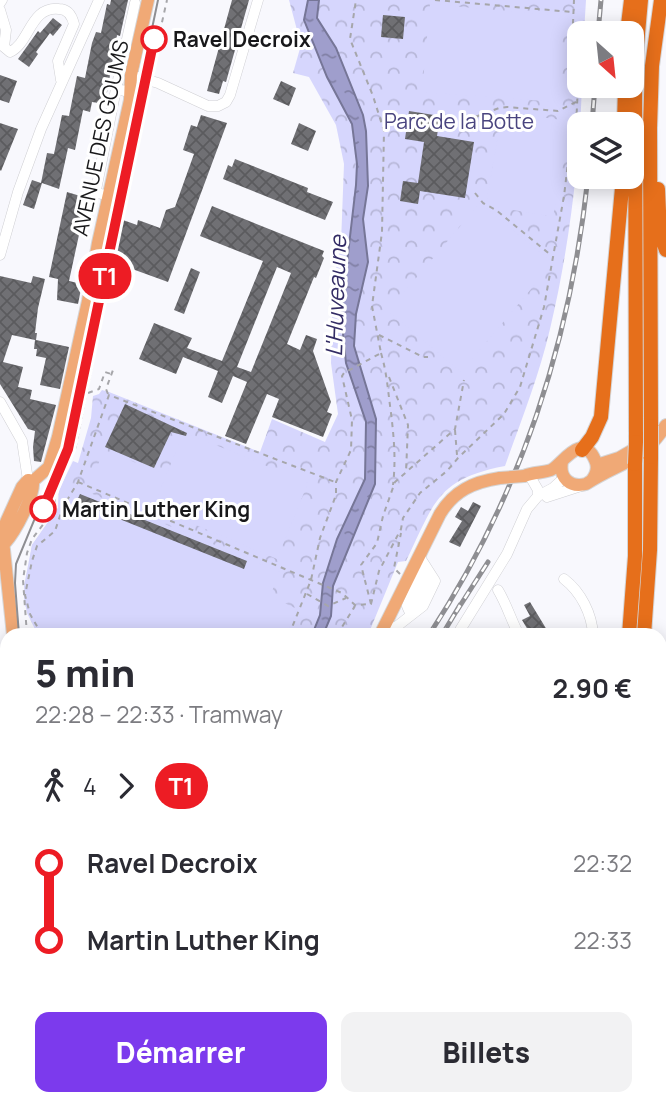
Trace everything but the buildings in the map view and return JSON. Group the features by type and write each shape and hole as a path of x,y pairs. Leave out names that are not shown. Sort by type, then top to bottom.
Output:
{"highway":[{"path":"628,21 631,0"},
{"path":"630,628 635,556 635,67 641,0"},
{"path":"663,0 658,90 658,186 660,233 665,248"},
{"path":"644,628 650,550 651,457 662,427 650,128 652,66 663,0"},
{"path":"582,450 592,437 601,417 622,189"}],"main road":[{"name":"AVENUE DES GOUMS","path":"2,534 12,535 34,488 31,480 50,467 56,445 131,92 141,2"},
{"path":"597,465 619,458 662,427"},
{"path":"384,628 449,500 468,486 500,478 527,477 564,478 572,484 586,483 622,467 640,455 656,442 662,427"},
{"path":"527,477 549,471 562,462 569,452 582,450 592,455 597,465 595,477 586,483"},
{"path":"562,462 564,478"},
{"path":"2,534 12,628"}],"street":[{"path":"0,255 22,179 99,0"},
{"path":"131,75 208,106 218,106 226,102 258,0"},
{"path":"110,196 97,193 96,190 116,89 141,2"},
{"path":"0,10 6,30 4,47 10,52 19,46 31,24 45,11 58,8 69,13 74,24 58,61 62,81"},
{"path":"116,89 131,92"},
{"path":"93,265 129,279"},
{"path":"0,402 22,441 31,480"},
{"path":"527,477 538,490 538,496"},
{"path":"461,628 507,554 530,505 564,478"},
{"path":"530,505 586,483"},
{"path":"393,628 411,615 429,573 419,556"},
{"path":"564,579 581,597 591,628"},
{"path":"498,590 515,628"}],"path":[{"path":"26,628 23,580 27,553 32,539 52,513 57,489 75,450 167,0"},
{"path":"356,0 350,39 384,131 382,232 372,306 387,373 408,425 406,472"},
{"path":"435,0 573,12"},
{"path":"407,581 394,568 403,518 420,493 447,471 504,414 520,387 544,307 571,138 576,126 577,40 573,23 574,0"},
{"path":"475,117 507,107 558,111 577,101"},
{"path":"475,192 483,203 496,210 553,257"},
{"path":"378,335 428,357"},
{"path":"292,628 311,580 320,538 336,495 336,482 351,450 352,420 342,376 381,353"},
{"path":"37,628 25,595 30,561 37,546 55,531 63,506 78,482 108,395 106,389 112,372 106,372 99,389 87,394"},
{"path":"387,373 395,433 396,461 392,490"},
{"path":"458,458 455,429 464,380"},
{"path":"108,395 336,482"},
{"path":"371,604 361,565 377,543 395,482 455,429"},
{"path":"56,445 75,450"},
{"path":"78,482 338,591 355,605 371,604"},
{"path":"371,604 379,571 401,529"},
{"path":"306,594 328,606 347,598"},
{"path":"341,628 355,605"}],"green space":[{"name":"Parc de la Botte","path":"289,0 586,0 585,21 567,21 567,98 581,98 580,112 567,112 567,189 574,189 563,269 541,364 505,466 464,478 440,497 431,509 406,561 398,562 371,628 34,628 27,613 24,597 32,545 58,508 59,490 73,461 78,463 91,418 93,396 102,390 260,452 272,419 325,442 338,414 331,363 333,284 341,243 344,164 336,125 309,77 293,73 301,45"},
{"path":"430,4 564,16 558,102 422,92"},
{"path":"502,112 567,121 567,138 553,217 486,205"},
{"path":"480,203 553,263 461,372 388,311"},
{"path":"184,432 308,483 277,559 153,507"},
{"path":"104,450 161,473 146,509 89,486"},
{"path":"64,482 280,572 270,596 297,609 289,628 35,628 25,605 24,586 32,545 58,508 59,490"}],"water":[{"path":"308,0 319,0 317,18 336,48 363,115 368,186 363,219 368,262 356,314 354,346 376,419 375,484 333,586 331,616 326,628 315,628 320,615 323,583 337,539 365,479 366,422 346,363 341,314 357,164 352,124 327,77 304,20"}],"tram line":[{"path":"18,628 16,564 64,448 158,0"},
{"name":"T1","path":"43,509 68,449 154,39"}],"railway":[{"path":"599,21 601,0"},
{"path":"593,112 594,98"},
{"path":"433,628 462,582 490,527 536,416 568,299 586,189"},
{"path":"456,612 488,562"},
{"path":"446,628 460,605"}],"place":[{"name":"Ravel Decroix","path":"154,39"},
{"name":"Martin Luther King","path":"43,509"}],"water label":[{"name":"L'Huveaune","path":"335,296"}]}
